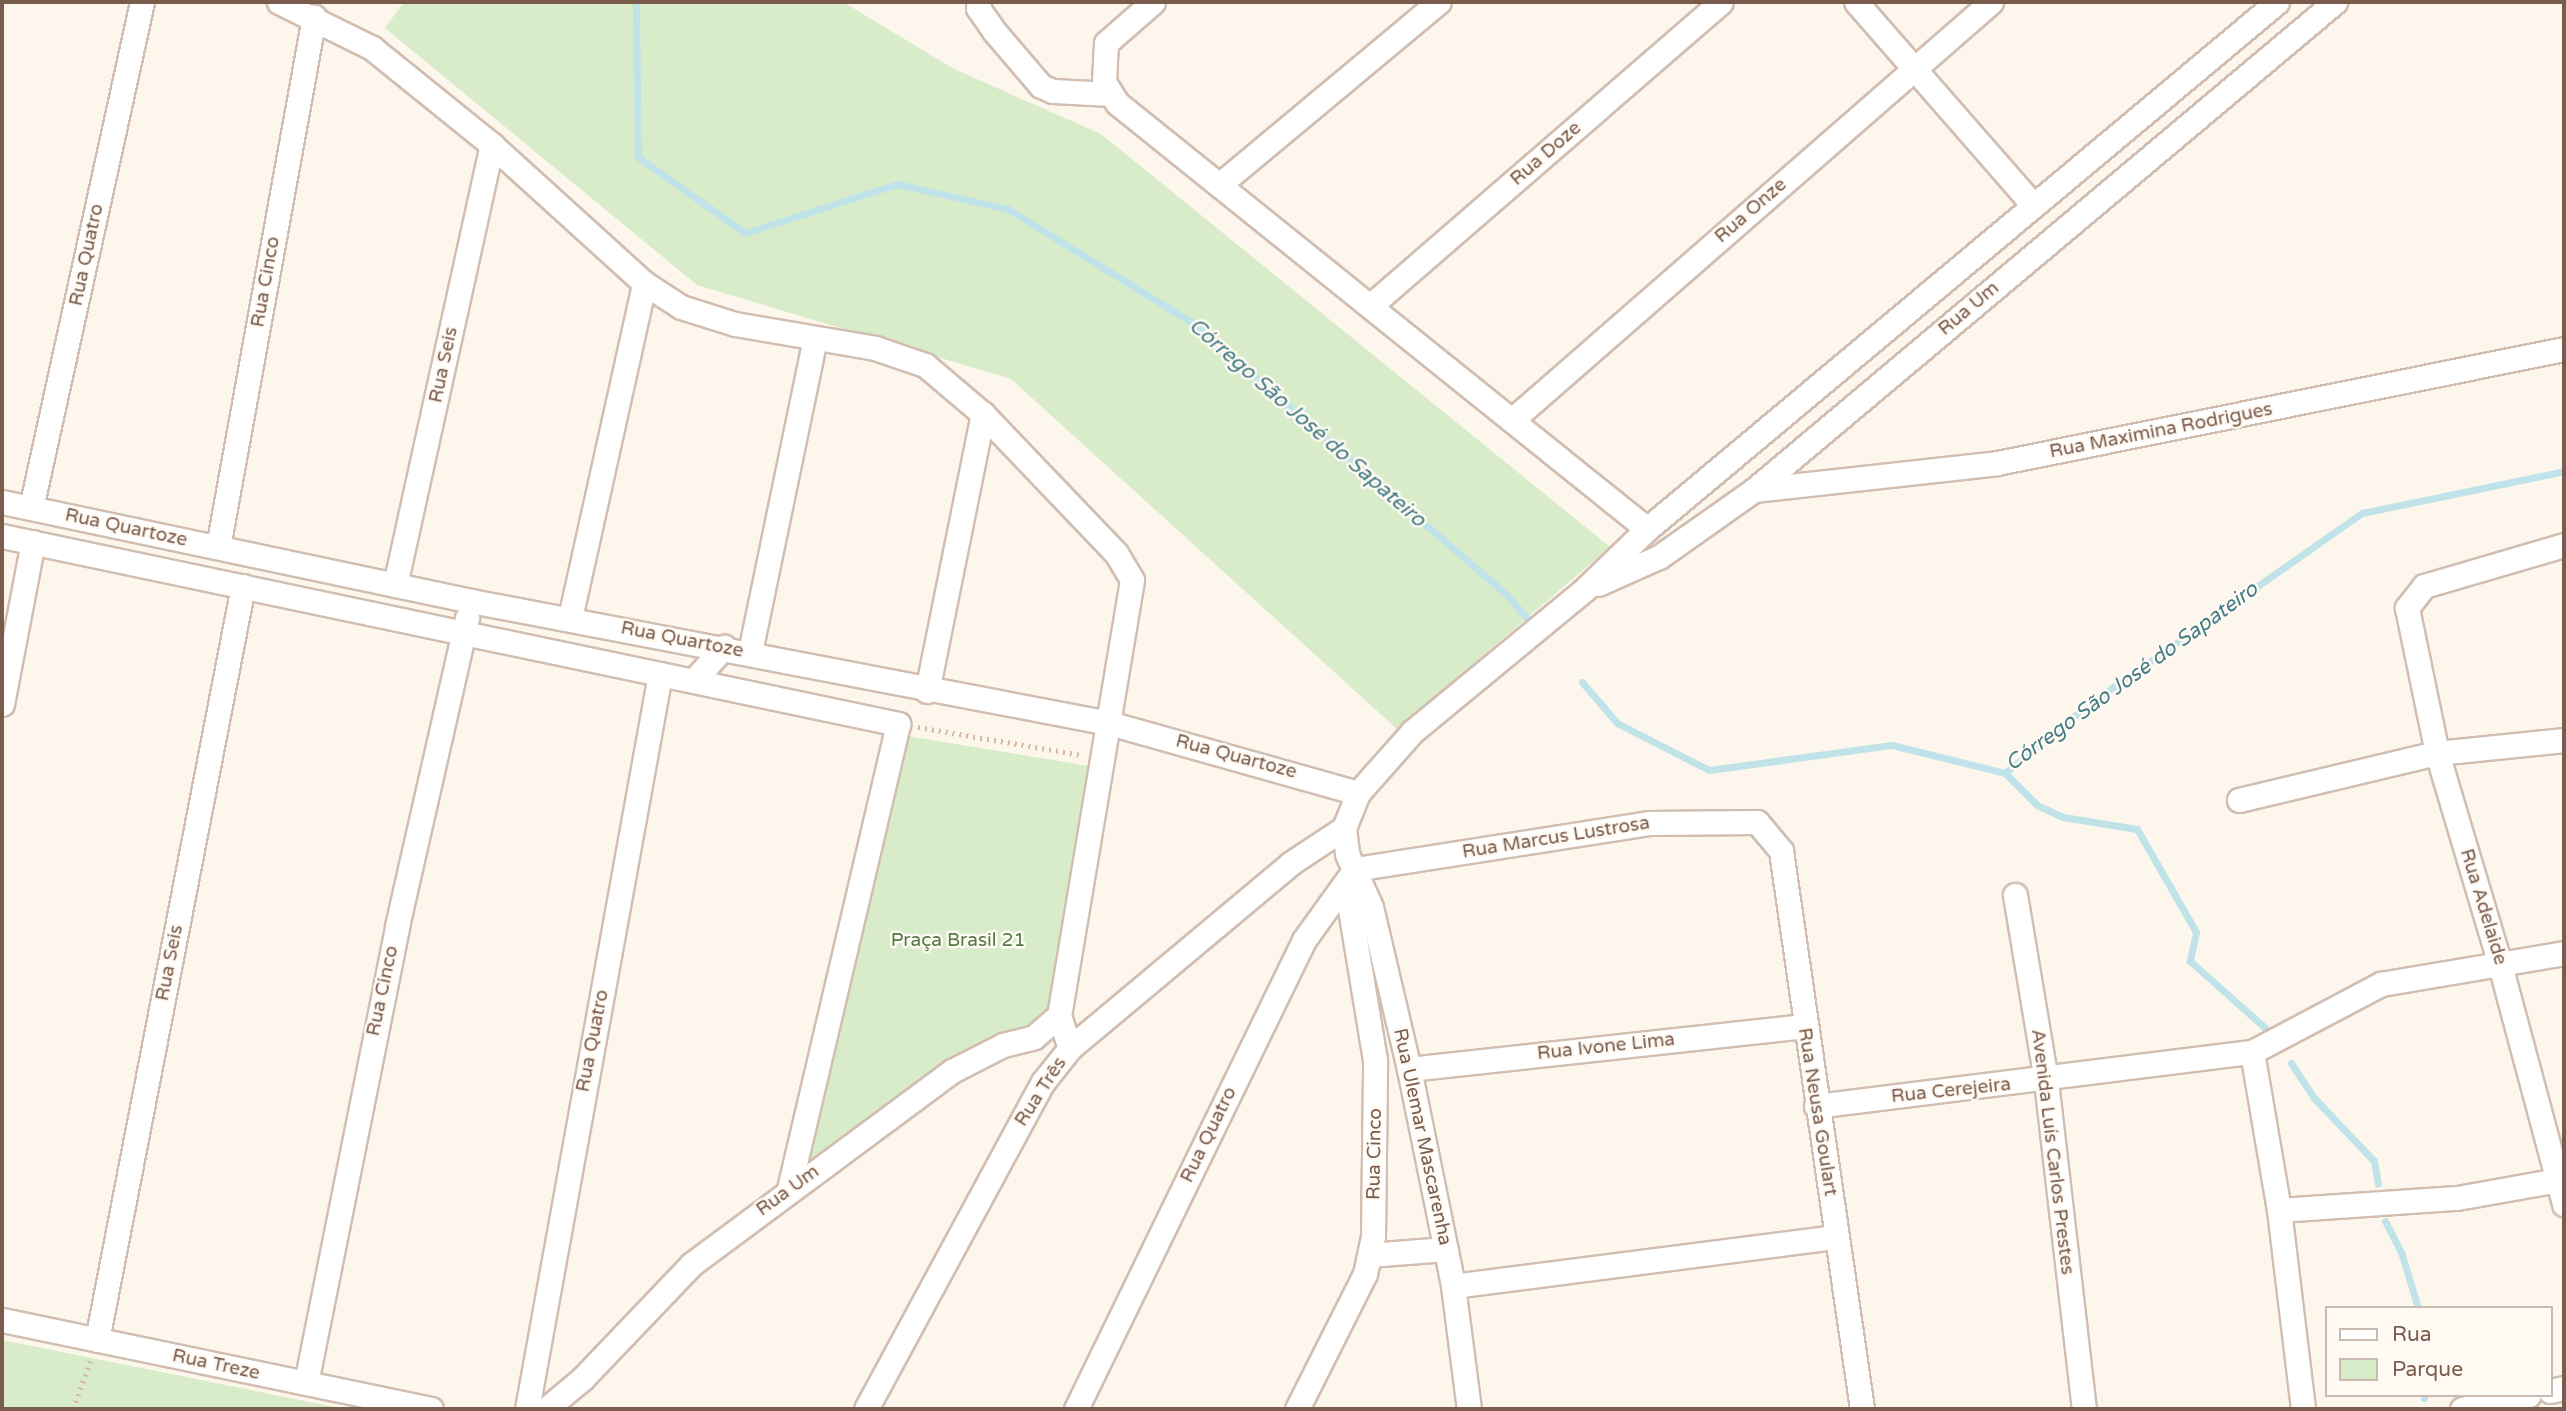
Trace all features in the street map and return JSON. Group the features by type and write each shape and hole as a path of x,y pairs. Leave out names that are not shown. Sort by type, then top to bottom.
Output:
{"street":[{"name":"Rua Quatro","path":"31,508 142,2"},
{"path":"279,2 372,48 492,145 644,283 681,307 815,339 875,348 925,366 983,414 1116,553 1132,580 1059,1014 1070,1048"},
{"path":"979,2 978,8 994,31 1041,86 1053,91 1111,94"},
{"path":"1153,2 1106,43 1104,82 1111,94 1219,185 1647,529"},
{"path":"1219,185 1439,2"},
{"name":"Rua Doze","path":"1370,306 1721,2"},
{"path":"1856,2 2033,205"},
{"name":"Rua Onze","path":"1512,420 1991,2"},
{"name":"Rua Um","path":"1344,828 1358,793 1413,731 1585,589 1647,529 2277,2"},
{"name":"Rua Um","path":"1585,589 1659,557 1754,490 2334,2"},
{"name":"Rua Cinco","path":"218,547 314,17"},
{"name":"Rua Seis","path":"395,585 492,145"},
{"path":"570,618 644,283"},
{"path":"750,652 815,339"},
{"name":"Rua Maximina Rodrigues","path":"1754,490 1997,463 2564,349"},
{"path":"927,691 983,414"},
{"name":"Rua Quartoze","path":"2,502 471,601 750,652 927,691 1110,723 1358,793"},
{"name":"Rua Quartoze","path":"2,536 898,724"},
{"path":"2,704 33,542"},
{"name":"Rua Adelaide","path":"2564,545 2424,586 2407,608 2437,753 2561,1179 2564,1204"},
{"name":"Rua Seis","path":"97,1340 243,586"},
{"name":"Rua Cinco","path":"306,1383 360,1101 471,601"},
{"path":"607,662 613,626"},
{"path":"694,680 724,647"},
{"name":"Rua Quatro","path":"527,1409 660,674"},
{"path":"789,1189 898,724"},
{"path":"2239,800 2437,753 2564,740"},
{"name":"Rua Marcus Lustrosa","path":"1351,876 1648,823 1757,822"},
{"name":"Rua Neusa Goulart","path":"1757,822 1781,852 1803,1026 1862,1409"},
{"path":"1344,828 1351,876"},
{"name":"Rua Três","path":"866,1409 1043,1082 1070,1048 1291,863 1344,828"},
{"name":"Rua Quatro","path":"1076,1409 1304,940 1351,876"},
{"name":"Rua Cinco","path":"1297,1409 1354,1298 1369,1255 1377,1152 1376,1060 1351,876"},
{"name":"Rua Ulemar Mascarenha","path":"1351,876 1371,907 1409,1069 1453,1286 1466,1405"},
{"name":"Avenida Luís Carlos Prestes","path":"2015,895 2046,1081 2084,1409"},
{"name":"Rua Cerejeira","path":"1816,1106 2046,1081 2252,1052 2381,984 2499,961 2564,953"},
{"name":"Rua Um","path":"546,1409 582,1380 692,1264 789,1189 952,1071 1003,1045 1034,1037 1059,1014"},
{"name":"Rua Ivone Lima","path":"1409,1069 1803,1026"},
{"path":"2252,1052 2279,1210 2303,1409"},
{"path":"2279,1210 2457,1198 2561,1179"},
{"path":"1453,1286 1836,1237"},
{"path":"1369,1255 1446,1249"},
{"name":"Rua Treze","path":"2,1320 431,1409"},
{"path":"2462,1409 2519,1397"}],"path":[{"path":"898,724 1104,759"},
{"path":"73,1409 97,1340"}],"green space":[{"path":"404,2 843,2 954,69 1101,134 1610,547 1397,729 1011,379 697,285 385,28"},
{"name":"Praça Brasil 21","path":"901,735 1089,766 1046,1019 968,1051 804,1173"},
{"path":"2,1340 345,1409 2,1409"}],"waterway":[{"name":"Córrego São José do Sapateiro","path":"636,2 638,157 745,233 897,184 1008,209 1194,324 1508,596 1530,622"},
{"name":"Córrego São José do Sapateiro","path":"2005,773 2089,704 2362,513 2564,471"},
{"name":"Córrego São José do Sapateiro","path":"1582,682 1617,723 1709,770 1892,745 2005,773"},
{"path":"2005,773 2037,805 2063,817 2137,829 2196,932 2190,961 2272,1034"},
{"path":"2291,1063 2314,1098 2374,1161 2378,1184"},
{"path":"2385,1221 2402,1255 2417,1306"}]}
